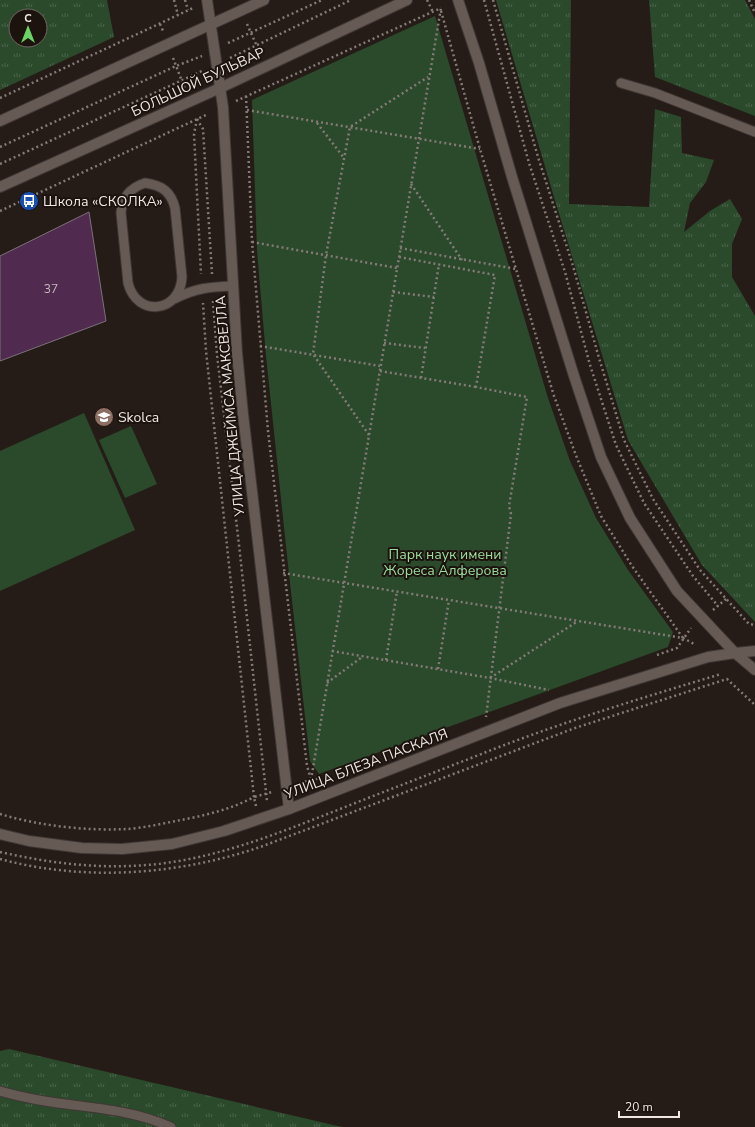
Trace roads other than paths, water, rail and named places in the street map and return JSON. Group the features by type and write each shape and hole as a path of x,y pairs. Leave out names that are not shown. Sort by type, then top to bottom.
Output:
{"street":[{"path":"0,121 264,0"},
{"name":"БОЛЬШОЙ БУЛЬВАР","path":"0,188 220,88 407,0"},
{"path":"458,0 479,63 512,176 574,376 601,457 630,518 677,591 735,653 755,670"},
{"name":"УЛИЦА ДЖЕЙМСА МАКСВЕЛЛА","path":"207,1 223,107 237,353 243,414 289,809"},
{"name":"УЛИЦА БЛЕЗА ПАСКАЛЯ","path":"0,834 29,841 82,848 122,849 172,844 224,831 289,809 560,703 708,657 755,651"}],"lane":[{"path":"621,83 655,93 755,132"},
{"path":"173,300 182,286 182,277 173,200 168,192 162,187 154,184 137,186 130,190 124,197 121,205 128,282 130,291 135,298 141,303 158,307 166,305 190,291 202,288 233,286"},
{"path":"0,1091 19,1096 139,1115 171,1127"}],"place":[{"name":"Школа «СКОЛКА»","path":"29,201"},
{"name":"Skolca","path":"104,417"}],"park label":[{"name":"Парк наук имени Жореса Алферова","path":"445,562"}]}
